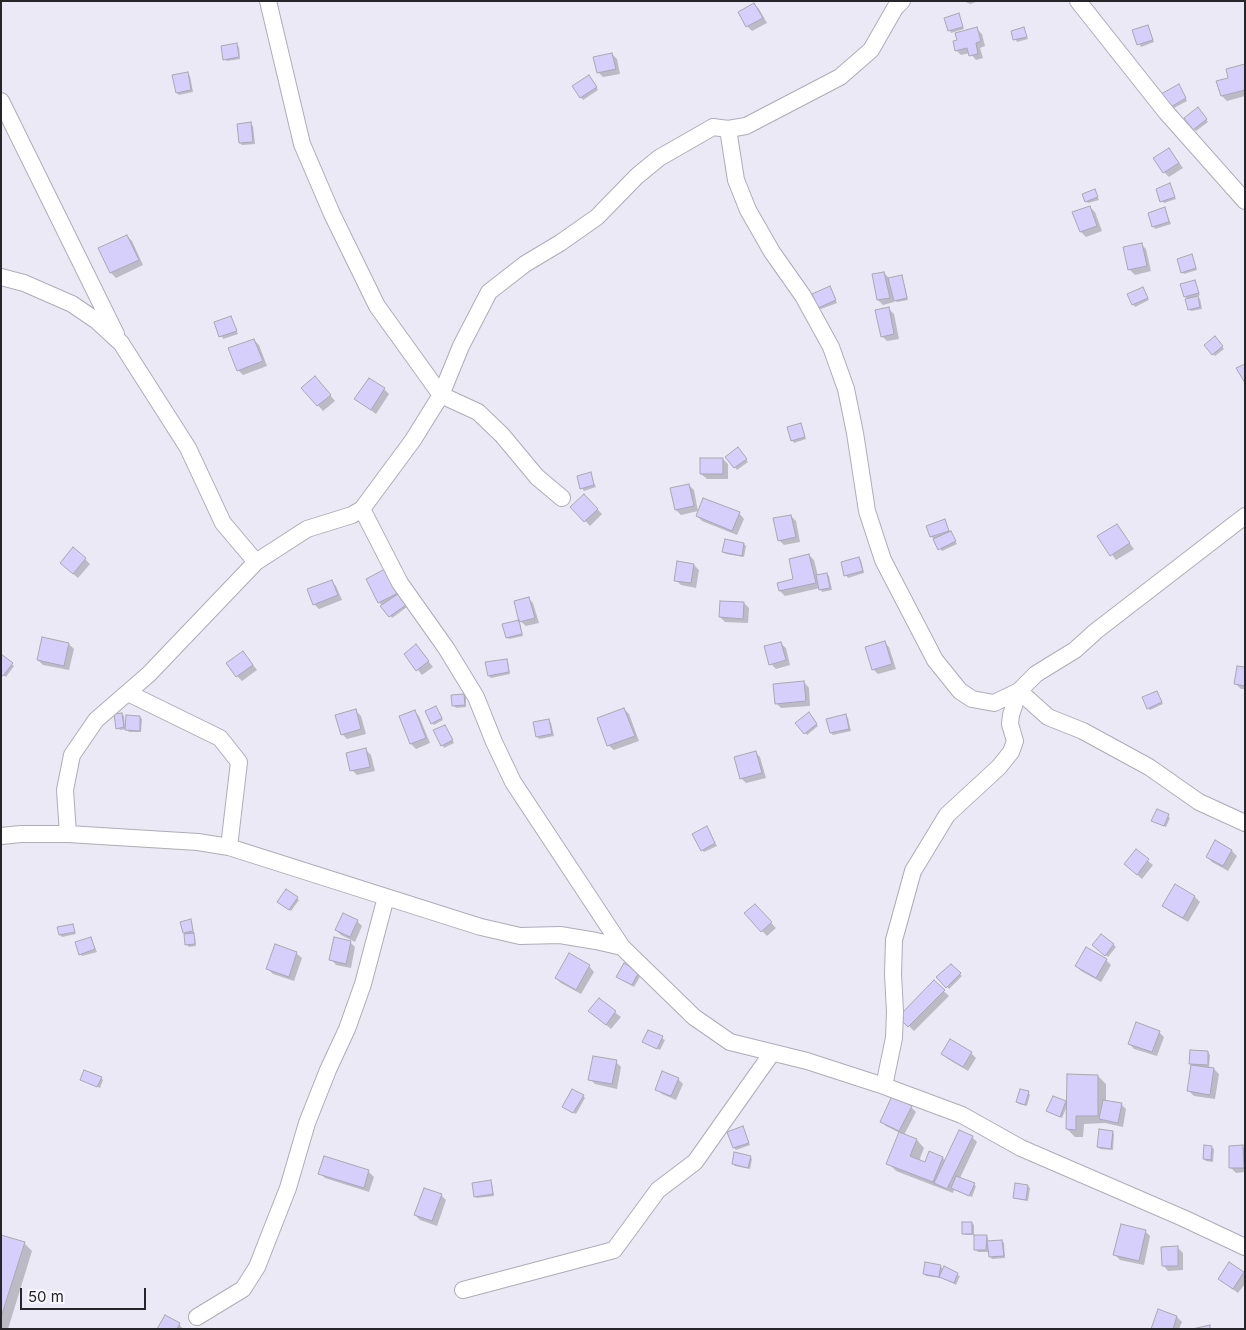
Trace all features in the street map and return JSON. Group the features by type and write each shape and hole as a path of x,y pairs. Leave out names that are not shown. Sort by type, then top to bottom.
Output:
{"street":[{"path":"268,1 302,144 332,214 377,306 441,395 478,412 502,435 536,477 562,498"},
{"path":"68,834 65,790 72,754 96,720 149,674 256,562 307,529 352,515 362,509 413,440 441,395 461,346 489,292 525,264 560,243 597,217 637,176 659,158 713,127 728,129 746,126 840,77 871,50 895,8 902,1"},
{"path":"1078,1 1166,112 1245,201"},
{"path":"1,101 121,343 188,448 223,523 256,562"},
{"path":"728,129 736,180 748,210 772,252 802,296 831,347 846,389 854,425 867,511 883,560 935,660 960,691 972,699 994,703 1019,691 1036,674 1075,650 1096,631 1245,516"},
{"path":"1,277 24,282 72,304 97,321 121,343"},
{"path":"362,509 400,583 446,648 476,697 513,782 622,947 694,1017 730,1042 807,1062 884,1086 962,1115 1021,1148 1245,1247"},
{"path":"1019,691 1048,718 1083,731 1148,767 1199,802 1245,823"},
{"path":"884,1086 894,1038 896,1012 893,974 894,940 913,870 946,815 998,767 1011,752 1015,741 1010,724 1011,715 1019,691"},
{"path":"128,693 220,738 238,762 229,847"},
{"path":"1,836 68,834 198,842 229,847 481,927 520,936 560,935 622,947"},
{"path":"197,1317 243,1289 257,1266 288,1188 307,1123 328,1070 347,1030 363,984 386,897"},
{"path":"464,1290 614,1250 658,1190 695,1162 772,1053"}],"building":[{"path":"754,3 763,18 746,27 738,12"},
{"path":"959,13 963,27 948,31 944,18"},
{"path":"1148,25 1153,40 1137,45 1132,30"},
{"path":"977,27 981,41 976,43 978,54 969,56 967,48 955,51 953,41 957,40 955,33"},
{"path":"1024,27 1027,37 1013,40 1011,31"},
{"path":"237,43 239,57 223,60 221,46"},
{"path":"612,53 616,69 597,73 593,57"},
{"path":"1245,64 1245,90 1221,96 1216,81 1228,78 1226,69"},
{"path":"188,72 191,90 176,93 172,75"},
{"path":"589,75 597,87 580,98 572,86"},
{"path":"1179,84 1186,98 1169,108 1161,94"},
{"path":"1198,107 1207,119 1193,130 1184,118"},
{"path":"251,122 253,142 239,143 237,124"},
{"path":"1169,148 1179,163 1163,173 1153,158"},
{"path":"1170,183 1175,197 1160,202 1156,189"},
{"path":"1095,189 1098,197 1085,202 1082,194"},
{"path":"1090,206 1097,226 1080,232 1072,212"},
{"path":"1165,207 1169,222 1152,227 1148,213"},
{"path":"127,235 139,260 110,273 98,248"},
{"path":"1142,243 1147,266 1128,270 1123,247"},
{"path":"1192,254 1196,268 1181,273 1177,259"},
{"path":"884,272 890,298 877,300 872,274"},
{"path":"902,275 907,298 894,301 888,278"},
{"path":"1195,280 1199,293 1184,297 1180,284"},
{"path":"830,286 836,300 818,308 812,294"},
{"path":"1143,287 1148,298 1132,305 1127,294"},
{"path":"1198,296 1200,307 1188,310 1185,299"},
{"path":"889,307 894,334 881,337 875,310"},
{"path":"231,316 237,331 219,337 214,322"},
{"path":"1215,336 1223,346 1212,355 1204,345"},
{"path":"254,339 263,361 237,371 228,348"},
{"path":"1245,364 1245,383 1236,368"},
{"path":"315,376 331,395 317,406 301,388"},
{"path":"369,378 385,388 371,410 354,399"},
{"path":"801,423 805,437 791,441 787,427"},
{"path":"738,447 747,459 734,468 725,457"},
{"path":"700,458 723,458 723,474 700,474"},
{"path":"591,472 594,485 580,489 577,476"},
{"path":"689,484 694,506 675,510 670,488"},
{"path":"584,494 598,509 584,522 570,507"},
{"path":"703,498 740,512 732,531 696,516"},
{"path":"791,515 796,537 778,541 773,518"},
{"path":"945,519 949,531 930,537 926,526"},
{"path":"1117,524 1130,543 1110,556 1097,536"},
{"path":"951,531 956,541 938,550 933,539"},
{"path":"725,539 744,543 742,556 722,552"},
{"path":"73,547 86,558 73,574 60,563"},
{"path":"809,554 816,583 779,591 777,583 793,579 789,559"},
{"path":"859,557 863,571 844,576 841,562"},
{"path":"677,561 694,564 691,583 674,581"},
{"path":"385,569 398,593 378,603 366,579"},
{"path":"827,573 830,588 819,590 816,575"},
{"path":"332,580 338,595 313,605 307,589"},
{"path":"398,594 406,605 389,617 380,606"},
{"path":"529,597 535,618 519,622 514,601"},
{"path":"720,601 744,602 743,619 719,617"},
{"path":"519,620 522,634 506,638 502,624"},
{"path":"42,637 69,643 64,666 37,660"},
{"path":"885,641 892,664 872,670 865,647"},
{"path":"781,642 786,660 769,665 764,646"},
{"path":"416,644 429,661 416,671 404,654"},
{"path":"243,651 253,665 236,677 226,663"},
{"path":"1,654 13,663 3,676 1,675"},
{"path":"507,659 509,672 488,676 485,662"},
{"path":"1237,666 1245,667 1245,686 1234,684"},
{"path":"804,681 806,701 775,704 773,684"},
{"path":"1157,691 1162,702 1147,709 1142,697"},
{"path":"464,694 465,705 452,706 451,695"},
{"path":"436,706 442,718 431,724 425,711"},
{"path":"624,708 635,736 607,746 597,718"},
{"path":"356,709 361,729 341,735 335,715"},
{"path":"415,710 426,738 410,744 399,716"},
{"path":"809,712 817,724 804,734 795,723"},
{"path":"122,713 124,727 116,729 114,714"},
{"path":"846,714 849,729 830,733 826,719"},
{"path":"126,715 140,716 140,731 125,730"},
{"path":"549,719 552,734 536,737 533,722"},
{"path":"445,725 453,740 441,746 433,730"},
{"path":"366,748 370,767 350,771 346,753"},
{"path":"756,751 762,773 740,779 734,757"},
{"path":"1157,809 1169,814 1164,826 1151,821"},
{"path":"707,826 715,843 701,851 692,834"},
{"path":"1215,840 1232,850 1223,866 1206,857"},
{"path":"1136,849 1149,859 1137,875 1124,864"},
{"path":"1175,884 1195,896 1183,918 1162,906"},
{"path":"286,889 298,897 289,910 277,902"},
{"path":"755,904 772,922 761,932 744,913"},
{"path":"343,913 358,920 350,937 335,930"},
{"path":"191,919 193,931 183,933 180,922"},
{"path":"73,924 75,932 59,935 57,927"},
{"path":"194,933 195,944 185,945 184,934"},
{"path":"1101,934 1114,944 1105,956 1092,945"},
{"path":"91,937 95,949 79,955 75,942"},
{"path":"334,937 351,941 346,964 329,960"},
{"path":"275,944 297,952 289,977 266,969"},
{"path":"1086,947 1107,959 1096,978 1075,966"},
{"path":"569,953 590,965 576,990 555,978"},
{"path":"624,963 639,972 632,985 616,977"},
{"path":"951,964 961,973 946,988 936,977"},
{"path":"934,980 945,990 908,1027 898,1017"},
{"path":"599,998 616,1011 606,1025 588,1011"},
{"path":"1136,1022 1160,1031 1152,1052 1128,1044"},
{"path":"648,1030 663,1036 657,1049 642,1042"},
{"path":"950,1039 972,1052 963,1067 941,1054"},
{"path":"1190,1050 1208,1051 1208,1065 1189,1064"},
{"path":"593,1056 617,1060 612,1084 588,1080"},
{"path":"1191,1065 1214,1068 1210,1095 1187,1091"},
{"path":"84,1070 102,1077 97,1087 80,1080"},
{"path":"662,1071 679,1078 671,1096 655,1090"},
{"path":"1067,1074 1098,1075 1098,1116 1076,1116 1076,1130 1066,1129"},
{"path":"572,1089 584,1095 573,1113 562,1107"},
{"path":"1020,1089 1029,1091 1025,1105 1016,1102"},
{"path":"892,1096 912,1106 899,1131 880,1122"},
{"path":"1053,1096 1066,1101 1060,1117 1046,1111"},
{"path":"1103,1100 1122,1103 1118,1123 1099,1119"},
{"path":"743,1126 749,1143 733,1148 727,1132"},
{"path":"1099,1129 1113,1131 1111,1149 1097,1147"},
{"path":"959,1130 973,1136 947,1189 934,1183"},
{"path":"899,1132 917,1139 910,1156 925,1162 929,1151 943,1157 933,1182 886,1164"},
{"path":"1204,1145 1212,1146 1211,1160 1203,1159"},
{"path":"1243,1145 1244,1168 1229,1168 1229,1146"},
{"path":"734,1152 751,1156 748,1168 732,1164"},
{"path":"324,1156 369,1170 364,1188 318,1174"},
{"path":"956,1176 975,1183 969,1196 951,1188"},
{"path":"491,1180 493,1194 474,1197 472,1183"},
{"path":"1015,1183 1028,1185 1026,1200 1013,1198"},
{"path":"424,1188 442,1194 432,1221 414,1215"},
{"path":"962,1222 972,1222 972,1234 962,1234"},
{"path":"1121,1224 1146,1230 1139,1261 1113,1255"},
{"path":"1,1235 25,1242 1,1317"},
{"path":"974,1235 987,1235 986,1250 974,1250"},
{"path":"1002,1240 1004,1256 989,1257 987,1241"},
{"path":"1178,1246 1178,1266 1162,1266 1161,1247"},
{"path":"925,1262 941,1265 939,1277 923,1274"},
{"path":"1229,1262 1244,1272 1233,1289 1218,1279"},
{"path":"944,1266 958,1273 954,1283 939,1277"},
{"path":"1158,1309 1177,1316 1173,1329 1151,1329"},
{"path":"165,1315 180,1323 177,1329 157,1329"},
{"path":"1210,1325 1210,1329 1192,1329"}]}
